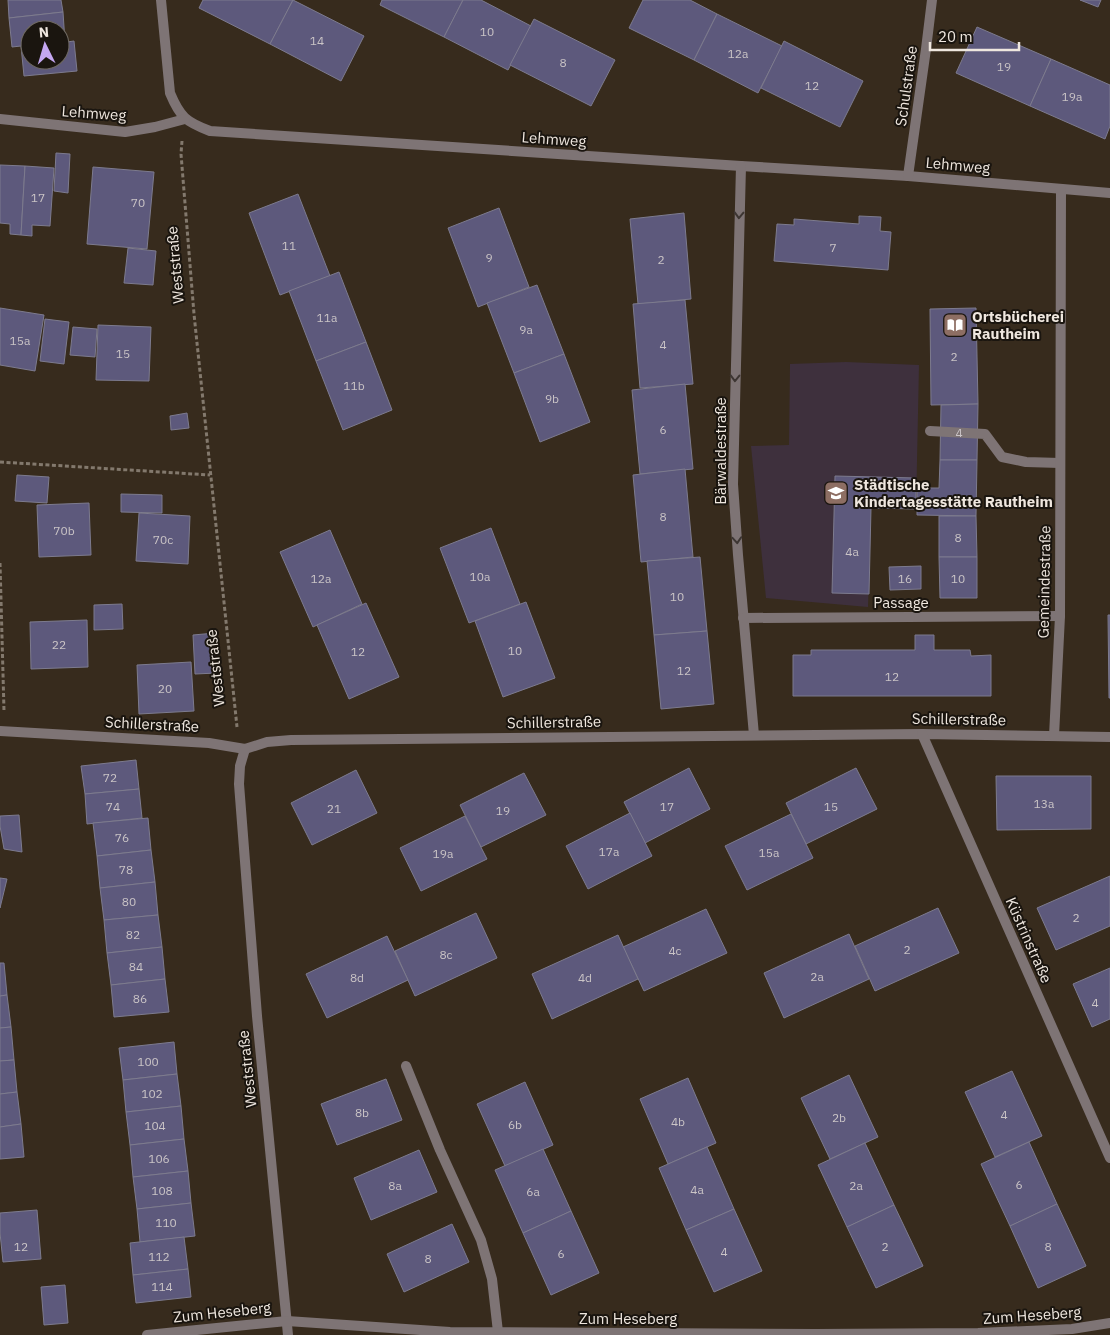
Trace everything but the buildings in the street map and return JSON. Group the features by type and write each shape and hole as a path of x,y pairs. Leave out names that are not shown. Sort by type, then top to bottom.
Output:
{"street":[{"path":"161,0 170,93 176,107 185,119"},
{"name":"Schulstraße","path":"908,176 932,0"},
{"name":"Lehmweg","path":"0,119 125,132 156,127 185,119 196,126 210,131 908,176 1110,193"},
{"name":"Bärwaldestraße","path":"741,166 733,484 754,735"},
{"name":"Gemeindestraße","path":"1054,736 1060,616 1061,189"},
{"path":"930,431 985,434 1002,457 1026,462 1060,463"},
{"name":"Passage","path":"743,618 1060,616"},
{"name":"Schillerstraße","path":"2,731 209,742 245,749 267,742 291,740 922,734 1110,737"},
{"name":"Küstrinstraße","path":"922,734 1110,1158"},
{"name":"Weststraße","path":"245,749 240,766 239,784 257,1016 288,1335"},
{"path":"406,1066 440,1150 481,1240 492,1279 498,1332"},
{"name":"Zum Heseberg","path":"147,1335 287,1321 450,1332 816,1334 978,1333 1072,1329 1110,1323"}],"path":[{"name":"Weststraße","path":"185,119 181,154 194,314 235,724 245,749"},
{"path":"0,462 210,475"},
{"path":"0,563 2,731"}],"shaded area":[{"name":"Städtische Kindertagesstätte Rautheim","path":"846,362 919,365 916,509 871,508 868,607 766,598 751,446 789,445 790,364"}],"place":[{"name":"Ortsbücherei Rautheim","path":"955,325"},
{"name":"Städtische Kindertagesstätte Rautheim","path":"836,493"}]}
